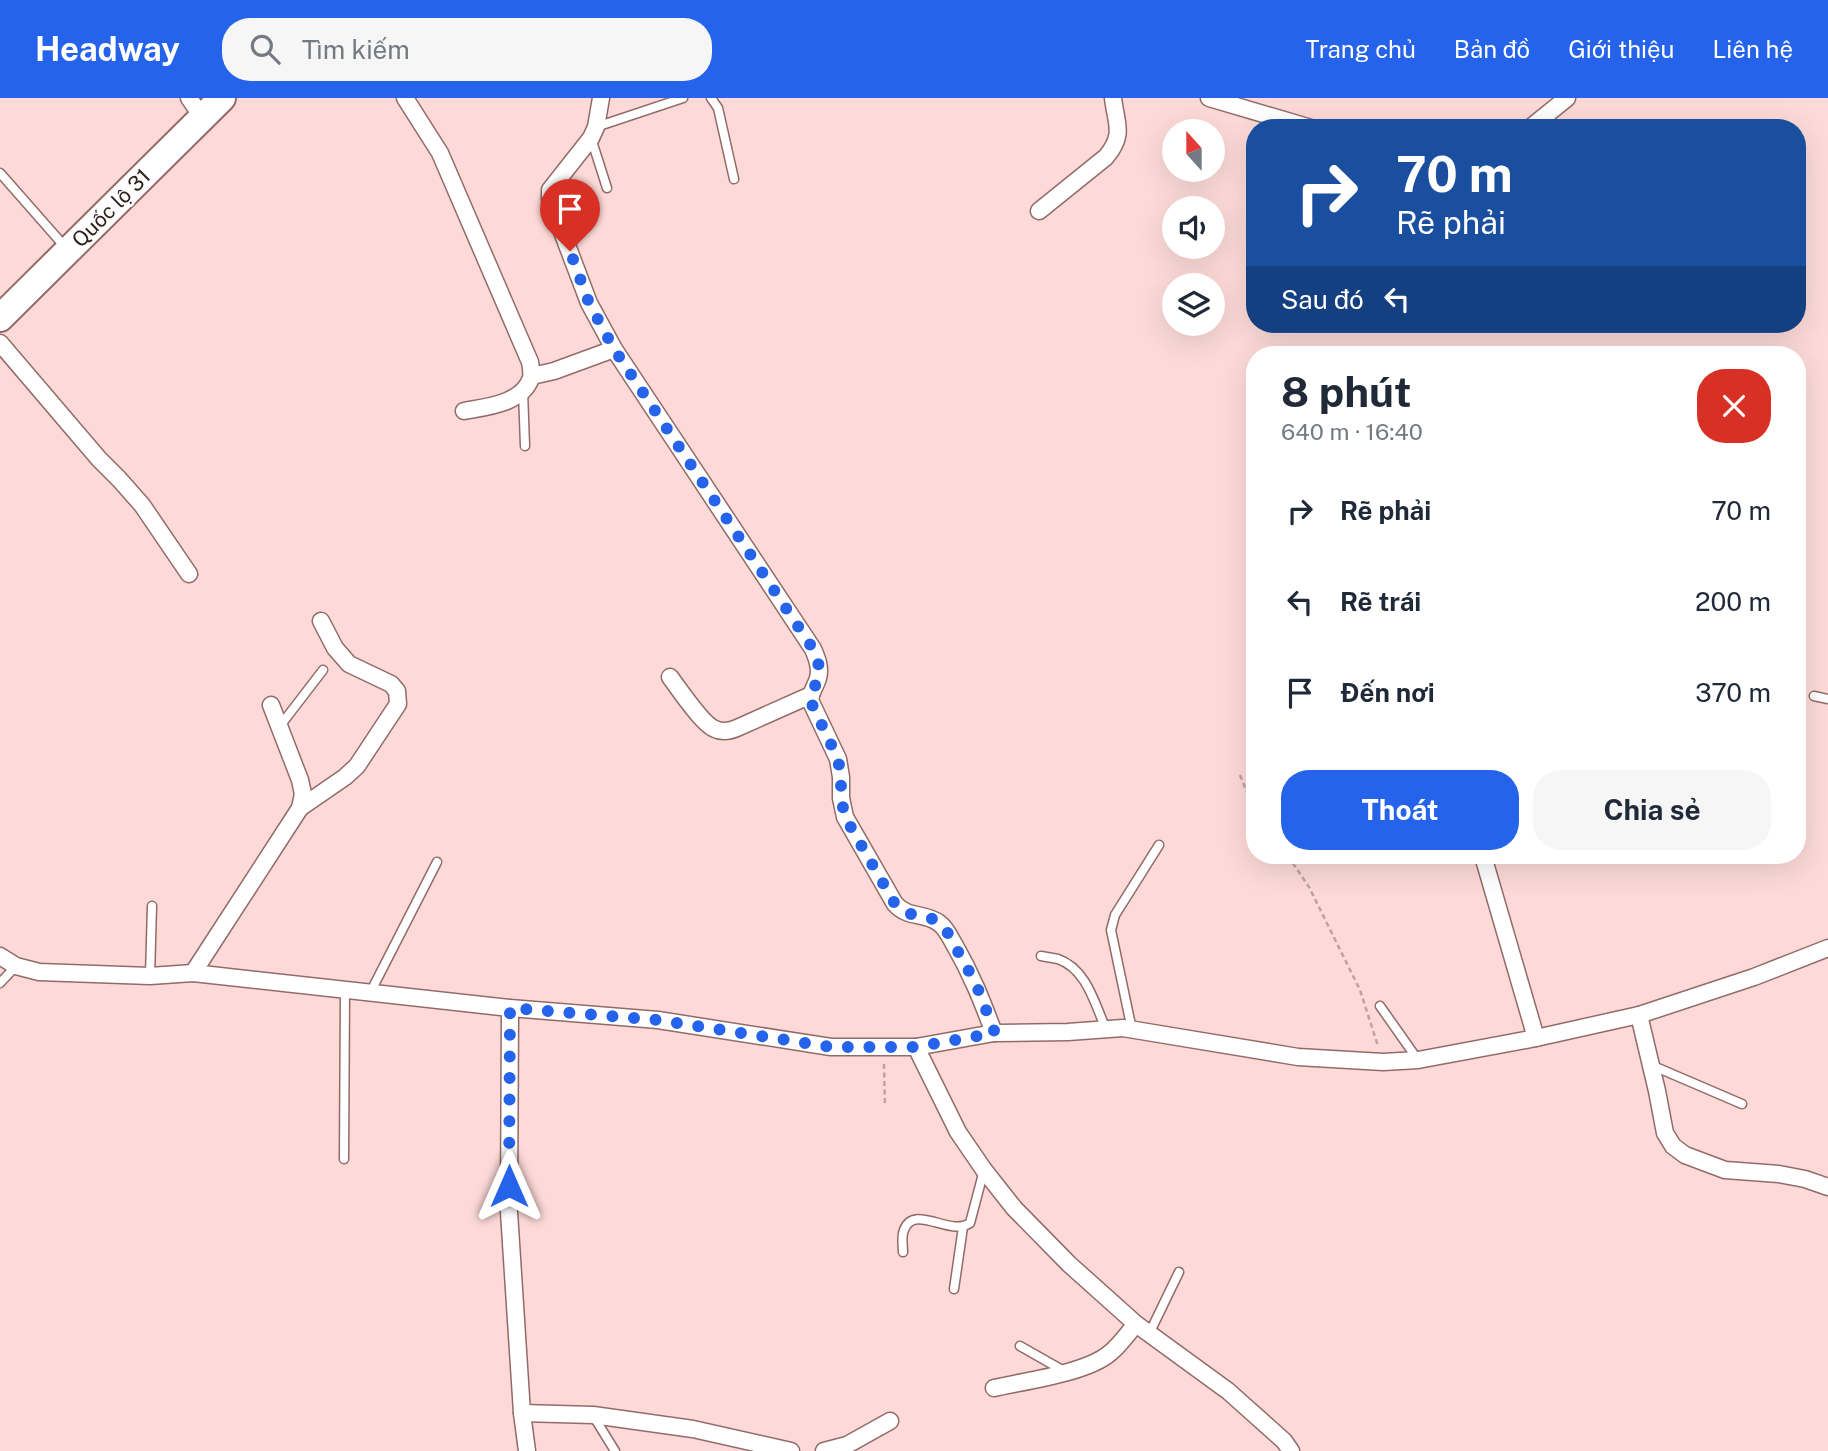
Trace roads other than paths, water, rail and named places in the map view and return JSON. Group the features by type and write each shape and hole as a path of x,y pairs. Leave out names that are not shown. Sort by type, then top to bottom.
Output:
{"highway":[{"name":"Quốc lộ 31","path":"0,318 68,250 196,107 222,98"}],"street":[{"path":"405,98 440,153 530,362 532,376 523,391 495,405 464,411"},
{"path":"601,98 594,133 550,190 550,200 589,303 614,349 813,649 819,672 810,695 812,706 838,759 843,808 850,827 895,904 906,913 931,918 946,930 976,984 995,1033"},
{"path":"1039,211 1115,147 1119,131 1113,98"},
{"path":"1209,98 1280,119"},
{"path":"1541,119 1567,98"},
{"path":"0,343 142,505 189,574"},
{"path":"532,376 554,371 614,349"},
{"path":"193,973 300,807 357,766 398,704 397,691 391,684 349,664 335,648 321,621"},
{"path":"670,677 709,726 725,732 810,695"},
{"path":"271,705 302,787 300,807"},
{"path":"1485,864 1536,1038"},
{"path":"0,956 16,966 39,972 150,976 193,973 510,1008 658,1020 831,1047 916,1047 995,1033 1123,1028 1298,1057 1383,1062 1418,1060 1639,1016 1828,948"},
{"path":"510,1008 509,1212 522,1413 527,1451"},
{"path":"1639,1016 1665,1133 1679,1152 1725,1170 1779,1174 1805,1179 1828,1188"},
{"path":"916,1047 958,1132 984,1171 1023,1217 1069,1264 1142,1329 1228,1391 1284,1441 1291,1451"},
{"path":"994,1388 1093,1364 1142,1329"},
{"path":"522,1413 593,1415 693,1429 791,1451"},
{"path":"824,1451 847,1445 890,1421"}],"lane":[{"path":"607,188 594,133 683,98"},
{"path":"711,98 718,108 734,179"},
{"path":"0,173 68,250"},
{"path":"523,391 525,446"},
{"path":"280,726 323,670"},
{"path":"1814,696 1828,699"},
{"path":"1132,1030 1111,930 1115,915 1159,845"},
{"path":"370,993 437,862"},
{"path":"150,976 152,906"},
{"path":"1041,956 1059,960 1080,974 1106,1029"},
{"path":"0,984 16,966"},
{"path":"344,1159 345,990"},
{"path":"1380,1006 1418,1060"},
{"path":"1651,1065 1742,1104"},
{"path":"903,1252 903,1231 914,1220 924,1219 955,1228 963,1227 972,1220 984,1171"},
{"path":"954,1289 963,1227"},
{"path":"1142,1329 1179,1272"},
{"path":"1020,1346 1066,1372"},
{"path":"593,1415 615,1451"}]}
